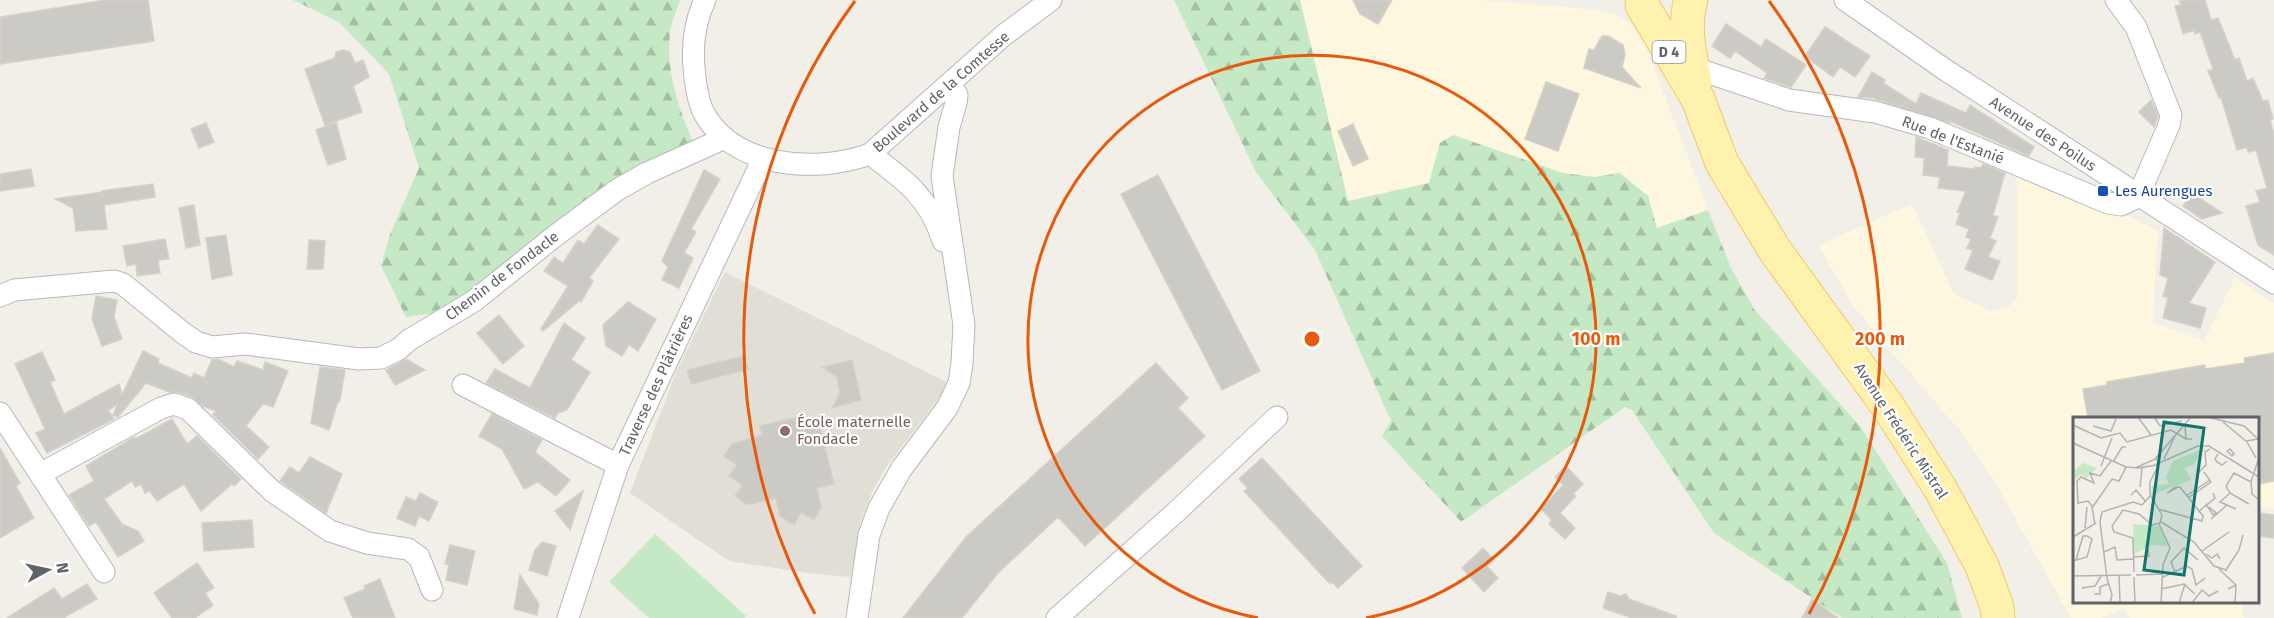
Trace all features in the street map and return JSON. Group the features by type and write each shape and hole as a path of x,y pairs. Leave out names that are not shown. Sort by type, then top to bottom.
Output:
{"main road":[{"path":"1636,2 1661,6 1681,0"},
{"name":"Avenue Frédéric Mistral","path":"1691,0 1687,14 1692,67 1698,99 1722,163 1768,240 1889,408 1941,490 1982,566 1998,618"},
{"name":"Avenue Frédéric Mistral","path":"1636,2 1698,99"}],"street":[{"name":"Boulevard de la Comtesse","path":"705,0 695,32 693,57 695,82 701,107 710,122 725,138 763,159 803,165 849,162 870,154 1004,35 1051,0"},
{"name":"Avenue des Poilus","path":"1845,0 1944,69 2138,197 2196,231 2272,281"},
{"path":"2116,0 2136,27 2170,115 2169,125 2138,197"},
{"name":"Rue de l'Estanié","path":"1692,67 1789,100 1875,112 1930,128 2108,203 2121,205 2138,197"},
{"path":"857,618 869,535 879,508 902,468 947,408 959,383 964,325 942,176 949,127 957,95 950,84"},
{"name":"Chemin de Fondacle","path":"0,296 14,290 114,281 123,284 196,342 212,346 245,344 358,359 381,358 399,350 409,340 474,300 617,190 647,173 725,138"},
{"path":"870,154 917,191 938,225 957,287"},
{"name":"Traverse des Plâtrières","path":"568,618 618,465 763,159"},
{"path":"463,385 618,465"},
{"path":"40,474 161,408 174,404 188,409 272,491 330,531 367,543 408,549 419,557 432,590"},
{"path":"0,412 104,572"},
{"path":"1057,618 1175,513 1277,417"}],"shaded area":[{"path":"1300,0 1480,0 1589,9 1616,14 1628,21 1644,41 1708,210 1657,228 1648,196 1620,173 1594,177 1563,173 1453,135 1440,143 1430,183 1348,201"},
{"path":"2017,172 2129,216 2160,232 2157,242 2153,323 2204,341 2235,278 2274,303 2274,509 2259,507 2259,417 2073,417 2073,603 2241,603 2244,618 2130,618 2124,608 2101,618 2071,618 1995,482 1960,431 1856,310 1818,245 1912,204 1954,294 1993,312 2008,307 2017,299"},
{"name":"École maternelle Fondacle","path":"725,272 950,384 886,467 873,490 860,523 851,577 729,561 630,493 677,370"}],"green space":[{"path":"293,0 680,0 671,27 669,42 671,73 674,88 695,146 445,312 406,317 381,266 390,234 419,168 389,74 339,22"},
{"path":"1174,0 1300,0 1348,201 1429,183 1440,143 1453,135 1563,173 1594,177 1620,173 1648,196 1657,228 1708,210 1731,268 1754,309 1860,426 1947,563 1962,618 1842,618 1714,533 1632,410 1625,407 1461,522 1382,436 1391,421 1315,250 1256,172"},
{"path":"655,534 746,616 744,618 649,618 609,582"}],"building":[{"path":"106,0 148,0 154,41 0,64 0,17"},
{"path":"1353,0 1392,0 1378,24 1360,14"},
{"path":"2179,0 2205,0 2211,20 2218,18 2235,60 2239,58 2247,81 2253,78 2263,101 2268,100 2274,135 2274,255 2258,245 2246,206 2260,202 2256,191 2267,188 2256,150 2248,152 2247,147 2237,150 2221,97 2219,98 2208,71 2213,69 2200,32 2195,34 2194,30 2183,34 2175,6 2181,5"},
{"path":"1726,24 1761,47 1766,39 1806,65 1791,87 1764,78 1767,73 1735,51 1730,58 1712,46"},
{"path":"1825,27 1870,56 1855,77 1840,67 1833,77 1805,56"},
{"path":"1602,36 1608,36 1623,45 1625,55 1622,67 1641,88 1584,68 1589,49 1594,50"},
{"path":"343,50 350,52 355,63 363,60 369,77 353,86 362,112 325,125 305,69 335,58 336,52"},
{"path":"1872,72 1885,80 1883,83 1916,104 1921,93 1966,113 1970,105 2034,147 2029,156 1950,121 1950,123 1873,98 1858,97"},
{"path":"1546,82 1579,94 1558,151 1525,139"},
{"path":"2151,100 2158,116 2154,127 2139,112"},
{"path":"336,122 346,159 328,165 316,130"},
{"path":"206,123 214,142 199,148 191,129"},
{"path":"1353,124 1368,159 1353,166 1338,131"},
{"path":"1916,137 1948,150 1947,166 1975,169 1975,167 1981,168 1983,164 2005,173 1993,215 1998,217 1990,238 1996,241 1988,257 2000,261 1992,280 1965,269 1973,250 1967,248 1971,239 1966,237 1969,229 1956,224 1960,213 1957,212 1966,191 1938,188 1940,177 1923,175 1924,158 1915,157"},
{"path":"31,169 34,186 0,191 0,174"},
{"path":"704,170 720,179 691,229 696,232 684,253 693,258 679,288 662,280 668,267 662,261"},
{"path":"1158,175 1260,371 1222,390 1121,194"},
{"path":"153,184 155,197 104,205 107,229 76,231 73,208 55,199 102,192 103,198 102,191"},
{"path":"2192,193 2222,213 2202,219 2183,206"},
{"path":"194,205 200,245 186,248 179,208"},
{"path":"598,225 619,239 589,278 593,281 581,302 579,301 543,331 541,329 568,286 544,271 554,257 563,263 578,240 584,244"},
{"path":"2164,228 2215,262 2189,303 2206,308 2200,328 2163,318 2168,298 2163,296 2168,278 2160,275"},
{"path":"226,235 232,275 212,279 206,238"},
{"path":"165,239 169,259 158,260 160,273 137,276 136,264 127,266 123,246"},
{"path":"309,240 325,241 323,269 307,269"},
{"path":"96,296 117,300 114,317 122,339 102,346 92,319"},
{"path":"628,302 656,319 638,351 629,345 622,356 606,346 603,325"},
{"path":"499,315 524,346 503,364 477,333"},
{"path":"564,323 585,338 571,360 590,372 567,410 558,413 555,418 486,383 495,369 530,388"},
{"path":"143,351 159,359 158,363 192,378 194,373 204,378 212,360 218,359 234,367 237,361 263,370 265,362 288,371 273,407 262,405 246,426 269,447 258,459 213,415 216,411 203,406 192,397 178,392 169,392 146,383 118,417 113,415 118,404 108,410 114,419 47,453 36,433 45,429 15,364 42,352 55,380 50,382 64,414 119,384 122,395"},
{"path":"2274,353 2274,481 2259,484 2259,417 2088,417 2083,389 2107,385 2107,382 2205,365 2205,369 2245,363 2244,358"},
{"path":"744,356 748,369 691,384 687,370"},
{"path":"406,359 425,370 395,385 386,370"},
{"path":"852,360 861,400 832,408 840,393 837,377 822,367"},
{"path":"1156,363 1188,398 1178,408 1205,436 1085,546 1058,517 998,573 962,618 903,618 966,537"},
{"path":"320,367 345,370 340,400 329,430 311,423"},
{"path":"492,414 542,440 535,452 570,480 556,496 538,482 524,489 502,449 479,436"},
{"path":"798,417 800,427 819,423 834,484 817,488 821,508 814,520 801,512 794,525 780,516 776,498 748,505 735,496 742,485 729,476 737,465 724,456 732,444 762,435 760,426"},
{"path":"172,419 187,444 197,436 241,479 201,511 184,484 157,501 150,491 145,493 141,484 135,487 132,481 104,499 122,524 138,531 144,541 118,557 96,522 89,526 69,495 94,481 86,466 134,437 135,439"},
{"path":"0,448 20,483 16,486 34,518 0,538"},
{"path":"310,457 342,474 326,513 280,481 290,467 299,473"},
{"path":"1262,458 1362,566 1338,588 1332,582 1330,584 1244,491 1248,488 1239,479"},
{"path":"1566,466 1583,484 1573,494 1576,496 1560,513 1575,528 1565,539 1549,524 1552,520 1541,509 1563,485 1555,477"},
{"path":"583,491 570,530 555,511"},
{"path":"420,493 438,502 429,521 419,516 415,526 397,518 406,497 416,501"},
{"path":"2259,513 2274,515 2274,538 2259,536"},
{"path":"252,520 254,547 204,551 202,523"},
{"path":"542,542 556,546 547,576 529,570 535,550"},
{"path":"450,545 475,551 467,585 446,580 449,565 445,564"},
{"path":"1483,548 1494,560 1487,566 1498,578 1484,592 1462,568"},
{"path":"197,563 214,588 205,593 213,605 195,618 172,618 154,593"},
{"path":"520,575 539,604 537,615 514,609"},
{"path":"380,579 395,618 353,618 344,598 365,589 364,586"},
{"path":"87,584 97,599 63,618 7,618 54,588 62,599"},
{"path":"1608,592 1620,596 1626,594 1629,599 1676,616 1676,618 1632,618 1603,608"},
{"path":"1812,599 1838,618 1802,618"}],"place":[{"name":"Les Aurengues","path":"2103,191"},
{"name":"École maternelle Fondacle","path":"785,431"}]}
